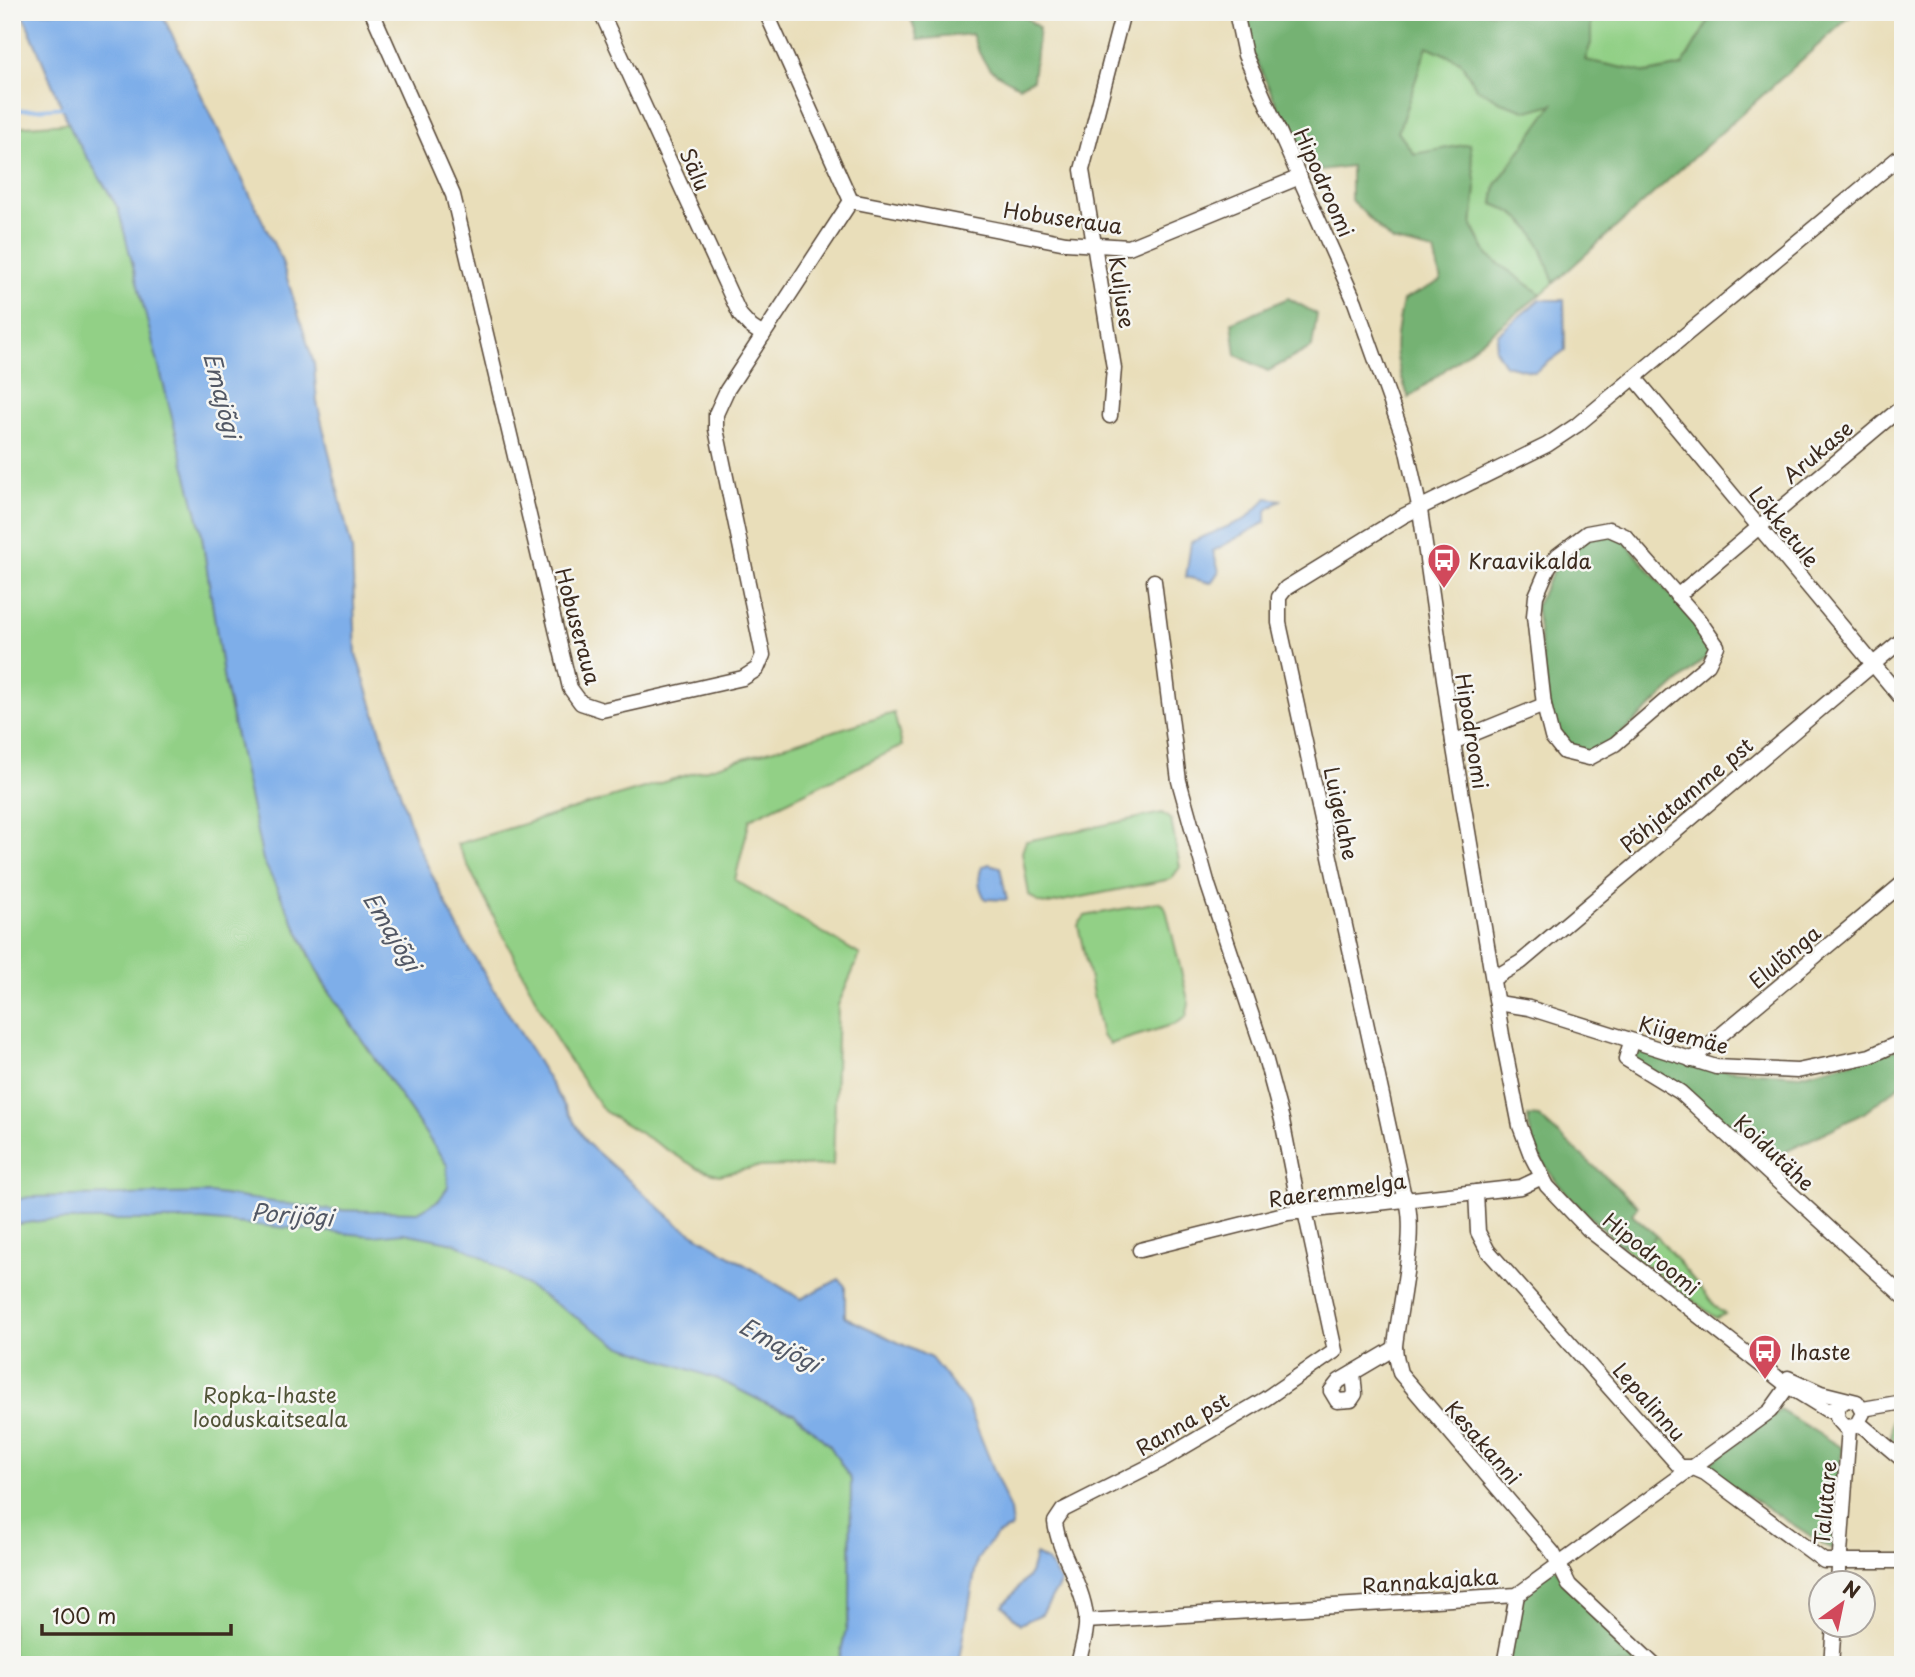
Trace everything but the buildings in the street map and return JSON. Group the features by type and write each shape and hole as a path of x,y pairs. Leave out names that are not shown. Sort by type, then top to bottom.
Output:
{"street":[{"name":"Hobuseraua","path":"372,12 453,195 570,688 577,699 588,708 602,710 743,678 757,670 761,662 762,638 716,429 720,405 851,201 1066,243 1129,247 1300,177"},
{"name":"Sälu","path":"600,12 740,315 751,327 764,335"},
{"path":"766,12 851,201"},
{"name":"Kuljuse","path":"1111,416 1114,368 1082,170 1123,12"},
{"name":"Hipodroomi","path":"1236,12 1245,55 1376,356 1405,442 1420,510 1452,742 1520,1126 1542,1177 1588,1229 1788,1386 1827,1410 1841,1405"},
{"path":"1420,510 1547,445 1577,425 1903,154"},
{"name":"Lõkketule","path":"1635,377 1903,700"},
{"name":"Arukase","path":"1677,596 1903,406"},
{"name":"Luigelahe","path":"1408,1200 1390,1131 1279,623 1278,607 1279,597 1286,588 1403,516 1420,510"},
{"path":"1595,530 1617,531 1625,536 1677,596 1714,640 1715,653 1708,664 1615,744 1589,758 1564,752 1557,747 1544,705 1542,675 1534,640 1535,606 1549,566 1566,547 1595,530"},
{"path":"1154,581 1179,780 1208,885 1262,1046 1303,1212"},
{"name":"Põhjatamme pst","path":"1494,978 1521,962 1903,639"},
{"path":"1452,742 1544,705"},
{"name":"Elulõnga","path":"1692,1060 1903,883"},
{"name":"Kiigemäe","path":"1498,1003 1529,1008 1716,1067 1797,1071 1870,1056 1903,1041"},
{"name":"Koidutähe","path":"1631,1042 1626,1059 1680,1091 1903,1296"},
{"name":"Raeremmelga","path":"1140,1250 1303,1212 1521,1187 1542,1177"},
{"name":"Lepalinnu","path":"1476,1192 1478,1232 1488,1251 1680,1467 1691,1467 1705,1473 1824,1561 1903,1561"},
{"name":"Kesakanni","path":"1408,1200 1409,1237 1395,1348 1400,1373 1415,1394 1553,1553 1569,1585 1654,1665"},
{"name":"Ranna pst","path":"1077,1665 1086,1621 1079,1585 1057,1538 1055,1522 1063,1510 1160,1461 1265,1399 1335,1351 1303,1212"},
{"path":"1353,1373 1395,1348"},
{"name":"Hipodroomi","path":"1774,1375 1779,1374 1841,1405"},
{"name":"Rannakajaka","path":"1086,1621 1517,1595 1770,1410 1788,1386"},
{"path":"1903,1402 1857,1420 1839,1422 1841,1405 1857,1402 1857,1420 1903,1460"},
{"name":"Talutare","path":"1839,1568 1857,1420"},
{"path":"1504,1665 1517,1595"},
{"path":"1831,1665 1833,1638"}],"green space":[{"path":"909,12 1019,12 1039,28 1033,80 1019,86 1000,76 983,61 972,34 918,40"},
{"path":"1243,12 1591,12 1591,43 1585,60 1647,73 1682,66 1714,12 1855,12 1554,283 1534,234 1518,217 1493,204 1496,185 1553,104 1528,111 1501,102 1476,88 1460,61 1427,46 1398,132 1414,154 1470,144 1476,187 1472,226 1488,256 1541,294 1409,398 1397,360 1397,328 1403,300 1441,281 1434,251 1392,241 1351,200 1351,166 1321,170 1303,162 1250,47"},
{"path":"1591,12 1714,12 1682,66 1647,73 1584,60 1591,43"},
{"path":"1427,46 1460,61 1476,88 1554,103 1496,185 1493,204 1515,212 1537,237 1554,283 1541,294 1488,256 1472,225 1476,187 1414,154 1398,132"},
{"name":"Ropka-Ihaste looduskaitseala","path":"68,123 118,208 151,325 201,530 224,681 263,859 323,983 447,1165 449,1186 720,1380 771,1406 794,1413 830,1446 851,1480 850,1611 838,1665 12,1665 12,127"},
{"path":"1288,298 1317,314 1312,347 1268,371 1236,355 1232,322"},
{"path":"1591,533 1620,536 1712,643 1712,652 1606,747 1584,753 1561,744 1549,715 1536,605 1562,554"},
{"path":"894,713 902,746 750,819 735,880 860,955 838,1005 833,1165 756,1167 719,1175 697,1168 604,1111 560,1047 457,844"},
{"path":"1162,813 1171,820 1180,867 1171,879 1048,904 1039,903 1029,895 1022,852 1026,841"},
{"path":"1158,902 1164,905 1167,913 1189,1004 1186,1017 1175,1024 1110,1044 1102,1036 1078,925 1085,916"},
{"path":"1633,1045 1717,1069 1800,1075 1903,1048 1903,1083 1864,1113 1761,1164 1629,1059"},
{"path":"1528,1116 1539,1117 1638,1206 1632,1214 1656,1235 1648,1247 1636,1239 1620,1245 1561,1188 1538,1154 1531,1136"},
{"path":"1656,1235 1725,1314 1716,1318 1620,1245 1636,1239 1648,1246"},
{"path":"1780,1410 1842,1448 1833,1550 1704,1468"},
{"path":"1897,1412 1903,1417 1903,1450 1891,1437 1893,1416"},
{"path":"1553,1566 1647,1665 1504,1665 1518,1593"}],"water":[{"path":"22,12 161,12 281,259 314,364 317,402 352,550 356,654 416,842 464,940 587,1143 678,1224 801,1299 839,1279 845,1286 845,1317 931,1358 967,1403 1010,1510 1012,1528 995,1536 977,1560 959,1665 838,1665 850,1611 851,1480 830,1446 794,1413 771,1406 720,1380 619,1345 479,1255 454,1243 404,1233 373,1236 202,1220 47,1220 12,1225 12,1201 29,1197 210,1193 330,1210 418,1212 439,1200 448,1187 447,1165 324,983 263,860 224,681 201,530 118,208 73,134"},
{"path":"1539,300 1564,300 1565,350 1535,372 1505,365 1495,349 1498,334"},
{"path":"1267,498 1281,500 1266,511 1266,522 1213,551 1219,571 1211,583 1186,577 1191,542 1246,519"},
{"path":"989,864 1000,867 1007,900 985,899 983,895 980,876 982,867"},
{"path":"1035,1555 1047,1561 1061,1582 1042,1614 1020,1624 1003,1606 1030,1574"}],"waterway":[{"path":"12,111 66,107"}],"place":[{"name":"Kraavikalda","path":"1444,590"},
{"name":"Ihaste","path":"1765,1381"}],"water label":[{"name":"Emajõgi","path":"223,395"},
{"name":"Emajõgi","path":"393,931"},
{"name":"Porijõgi","path":"292,1214"},
{"name":"Emajõgi","path":"780,1344"}]}
